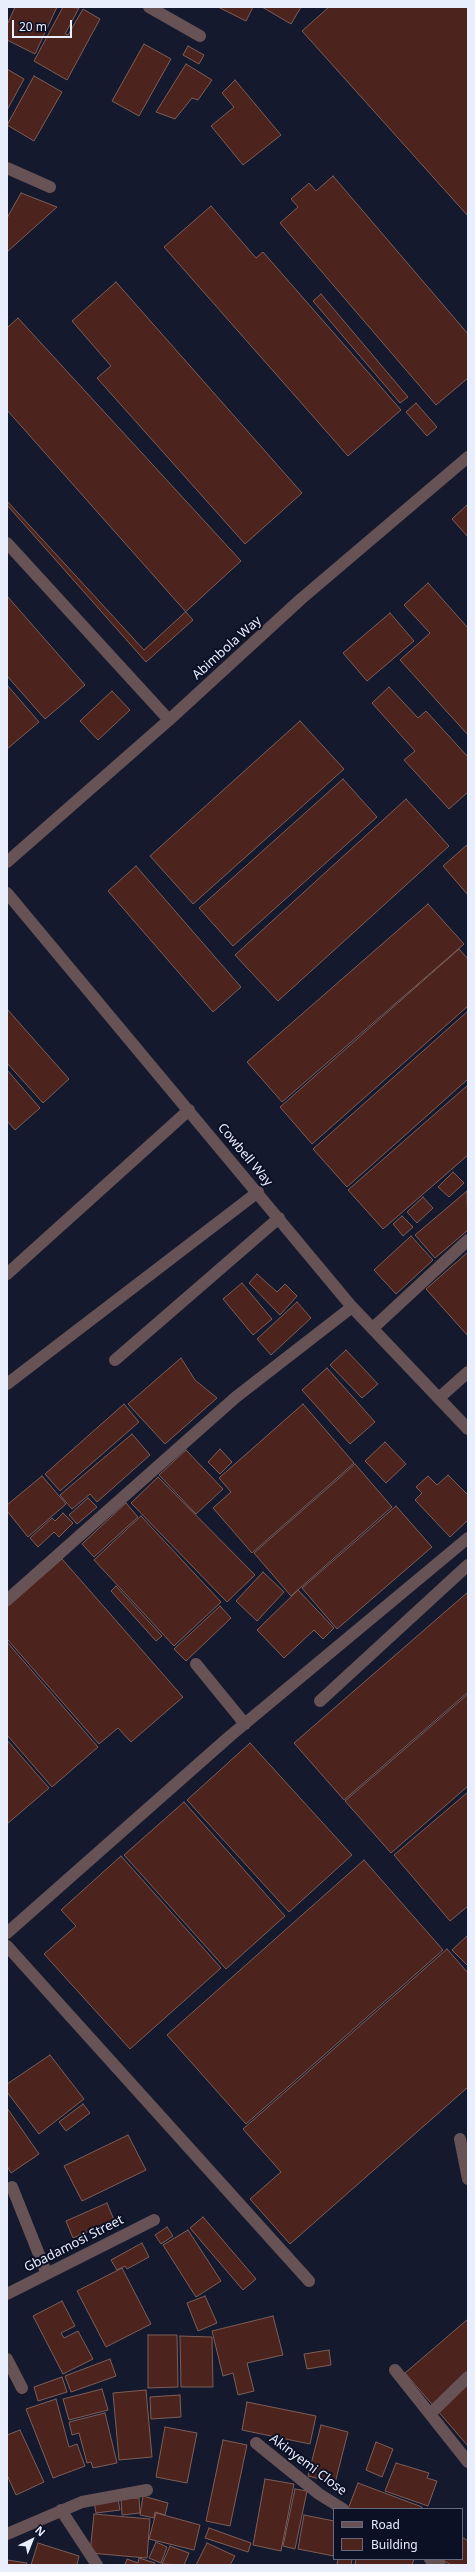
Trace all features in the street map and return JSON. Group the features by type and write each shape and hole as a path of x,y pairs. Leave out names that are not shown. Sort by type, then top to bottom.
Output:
{"street":[{"path":"149,7 200,36"},
{"path":"7,168 50,187"},
{"name":"Abimbola Way","path":"7,862 169,720 301,600 468,457"},
{"path":"7,543 169,720"},
{"name":"Cowbell Way","path":"7,893 258,1192 352,1307 468,1429"},
{"path":"7,1274 189,1110"},
{"path":"7,1384 258,1192"},
{"path":"115,1360 279,1218"},
{"path":"373,1328 468,1240"},
{"path":"7,1600 236,1397 352,1307"},
{"path":"439,1398 468,1372"},
{"path":"7,1933 245,1724 468,1538"},
{"path":"320,1701 468,1565"},
{"path":"196,1664 245,1724"},
{"path":"7,1946 309,2281"},
{"path":"460,2139 468,2179"},
{"path":"12,2187 46,2272"},
{"name":"Gbadamosi Street","path":"7,2294 46,2272 154,2220"},
{"path":"7,2359 22,2388"},
{"path":"395,2370 467,2457"},
{"path":"430,2414 468,2377"},
{"name":"Akinyemi Close","path":"256,2443 319,2494 341,2508"},
{"path":"7,2534 82,2502 147,2490"},
{"path":"61,2510 97,2565"}],"building":[{"path":"15,7 57,7 35,54 7,40 7,25"},
{"path":"63,7 79,8 65,34 68,35 83,9 100,19 67,80 34,61"},
{"path":"218,7 253,7 246,21"},
{"path":"262,7 301,7 291,24"},
{"path":"329,7 468,7 468,216 302,31"},
{"path":"144,44 171,59 139,116 112,101"},
{"path":"188,46 204,55 199,64 183,55"},
{"path":"186,64 212,80 198,100 192,98 175,119 156,112"},
{"path":"7,69 24,79 7,110"},
{"path":"34,76 62,92 34,141 7,125"},
{"path":"235,80 281,135 243,165 211,126 234,107 222,93"},
{"path":"333,176 468,334 468,378 436,405 280,223 298,207 291,199 309,183 316,191"},
{"path":"21,193 57,207 7,252 7,218"},
{"path":"211,206 256,258 263,252 401,410 348,456 164,247"},
{"path":"116,282 302,493 245,544 97,378 111,366 72,321"},
{"path":"321,294 408,397 400,403 313,301"},
{"path":"18,318 241,561 144,650 7,501 7,328"},
{"path":"416,403 437,427 427,436 406,412"},
{"path":"7,410 193,620 146,662 7,505"},
{"path":"468,504 468,537 452,519"},
{"path":"428,583 468,628 468,735 400,660 430,633 404,605"},
{"path":"7,596 85,685 45,719 7,676"},
{"path":"390,613 414,641 367,681 343,653"},
{"path":"7,685 39,722 7,749"},
{"path":"389,687 418,718 426,711 468,757 468,792 449,809 404,760 415,751 372,703"},
{"path":"112,691 130,710 98,740 80,721"},
{"path":"300,721 344,769 193,904 150,856"},
{"path":"343,779 377,817 233,946 199,908"},
{"path":"406,799 449,846 278,1001 235,955"},
{"path":"468,844 468,895 443,866"},
{"path":"136,866 241,987 213,1012 108,891"},
{"path":"428,904 464,944 282,1102 247,1062"},
{"path":"459,949 468,959 468,1006 312,1144 280,1107"},
{"path":"7,1009 69,1079 43,1103 7,1063"},
{"path":"468,1011 468,1079 347,1187 313,1149"},
{"path":"7,1070 40,1108 15,1130 7,1121"},
{"path":"468,1085 468,1155 383,1229 348,1190"},
{"path":"453,1172 464,1183 449,1197 438,1187"},
{"path":"467,1191 468,1230 435,1258 415,1235"},
{"path":"423,1197 433,1208 417,1223 407,1212"},
{"path":"402,1216 413,1227 403,1236 393,1224"},
{"path":"411,1236 433,1260 396,1294 374,1270"},
{"path":"468,1252 468,1336 426,1289"},
{"path":"257,1274 277,1292 285,1284 297,1296 280,1315 249,1283"},
{"path":"242,1283 272,1319 253,1335 223,1299"},
{"path":"297,1302 311,1318 271,1355 257,1339"},
{"path":"346,1350 378,1384 362,1398 330,1365"},
{"path":"181,1358 195,1380 217,1398 165,1444 128,1404"},
{"path":"327,1368 375,1422 350,1444 302,1390"},
{"path":"124,1404 139,1422 60,1491 45,1474"},
{"path":"303,1404 354,1463 252,1553 213,1508 231,1492 219,1478"},
{"path":"132,1434 150,1455 97,1502 90,1494 72,1509 60,1495"},
{"path":"385,1442 406,1464 386,1483 365,1461"},
{"path":"220,1449 232,1462 220,1474 208,1462"},
{"path":"186,1450 223,1489 196,1514 159,1475"},
{"path":"355,1464 392,1507 291,1596 254,1553"},
{"path":"448,1475 468,1495 468,1520 450,1537 415,1500 422,1493 416,1487 428,1476 437,1485"},
{"path":"42,1476 66,1504 28,1537 7,1511 7,1505"},
{"path":"158,1477 255,1575 227,1602 131,1503"},
{"path":"88,1498 97,1507 77,1524 69,1515"},
{"path":"126,1503 138,1517 94,1557 82,1544"},
{"path":"396,1506 432,1547 337,1629 302,1588"},
{"path":"63,1513 73,1523 59,1537 54,1532 38,1547 30,1538 52,1518 55,1521"},
{"path":"141,1516 221,1602 174,1646 94,1560"},
{"path":"62,1559 183,1697 131,1742 118,1728 99,1744 7,1639 7,1607"},
{"path":"263,1572 284,1592 257,1621 236,1601"},
{"path":"116,1586 162,1636 156,1641 111,1591"},
{"path":"298,1590 334,1628 323,1639 314,1630 284,1658 257,1630"},
{"path":"468,1592 468,1692 344,1800 294,1743"},
{"path":"220,1606 231,1618 186,1661 174,1649"},
{"path":"7,1642 98,1747 52,1787 7,1735"},
{"path":"468,1694 468,1786 391,1853 345,1801"},
{"path":"7,1740 49,1788 7,1824"},
{"path":"250,1743 352,1855 289,1912 187,1800"},
{"path":"468,1792 468,1906 450,1921 394,1855"},
{"path":"184,1802 285,1916 226,1969 124,1855"},
{"path":"121,1856 221,1968 130,2049 44,1954 76,1926 61,1910"},
{"path":"364,1860 443,1950 246,2124 167,2035"},
{"path":"468,1935 468,1966 452,1950"},
{"path":"447,1949 468,1973 468,2087 290,2244 250,2199 281,2172 243,2129"},
{"path":"50,2055 84,2099 39,2134 7,2092 7,2084"},
{"path":"83,2104 90,2113 66,2131 59,2122"},
{"path":"7,2108 39,2154 11,2173 7,2166"},
{"path":"128,2135 146,2170 82,2201 64,2166"},
{"path":"107,2203 114,2220 73,2238 66,2221"},
{"path":"203,2217 256,2279 243,2290 190,2228"},
{"path":"167,2227 173,2236 161,2244 155,2235"},
{"path":"188,2230 221,2281 196,2297 163,2245"},
{"path":"142,2243 149,2257 127,2269 125,2266 117,2270 111,2260"},
{"path":"122,2268 151,2324 106,2347 77,2291"},
{"path":"205,2296 217,2323 198,2331 187,2303"},
{"path":"62,2301 75,2326 61,2333 64,2338 78,2331 93,2359 63,2374 33,2316"},
{"path":"273,2316 283,2355 247,2363 254,2391 238,2395 233,2373 223,2376 212,2331"},
{"path":"468,2319 468,2446 405,2373"},
{"path":"148,2335 177,2335 178,2387 148,2388"},
{"path":"180,2336 212,2337 213,2387 181,2387"},
{"path":"329,2350 331,2365 307,2369 304,2354"},
{"path":"110,2359 116,2376 71,2392 65,2376"},
{"path":"62,2377 67,2392 38,2401 34,2387"},
{"path":"102,2389 108,2410 69,2420 63,2399"},
{"path":"146,2390 152,2457 119,2460 113,2393"},
{"path":"180,2395 181,2417 151,2419 150,2397"},
{"path":"56,2399 69,2447 77,2444 85,2466 53,2478 26,2409"},
{"path":"247,2402 316,2416 310,2444 242,2430"},
{"path":"105,2413 117,2463 93,2468 91,2462 87,2463 79,2433 72,2435 69,2422"},
{"path":"321,2425 348,2432 335,2483 308,2476"},
{"path":"165,2427 197,2433 187,2483 156,2477"},
{"path":"20,2430 44,2482 16,2495 7,2475 7,2435"},
{"path":"223,2440 247,2445 230,2526 206,2521"},
{"path":"376,2442 393,2449 382,2477 366,2470"},
{"path":"396,2463 429,2473 427,2478 437,2481 428,2506 385,2491"},
{"path":"265,2479 294,2484 281,2551 253,2545"},
{"path":"358,2483 422,2507 422,2508 348,2508"},
{"path":"295,2489 307,2491 295,2549 283,2546"},
{"path":"143,2496 168,2503 165,2515 155,2512 154,2518 140,2515"},
{"path":"139,2498 140,2513 122,2515 121,2499"},
{"path":"118,2499 120,2510 96,2513 94,2502"},
{"path":"156,2513 200,2525 194,2550 149,2539"},
{"path":"94,2514 150,2519 147,2558 90,2553"},
{"path":"304,2515 333,2521 333,2556 298,2549"},
{"path":"209,2528 251,2543 248,2552 205,2538"},
{"path":"463,2538 468,2541 468,2565 451,2565 443,2560 463,2560"},
{"path":"156,2542 167,2547 161,2563 149,2558"},
{"path":"38,2543 79,2556 77,2565 31,2565"},
{"path":"207,2543 235,2556 230,2565 196,2565"},
{"path":"170,2546 189,2553 184,2565 162,2564"},
{"path":"139,2558 155,2563 154,2565 125,2565 127,2559 138,2563"},
{"path":"7,2560 27,2563 26,2565 7,2565"},
{"path":"338,2560 352,2560 351,2565 337,2565"},
{"path":"356,2560 414,2560 412,2565 355,2565"}]}
